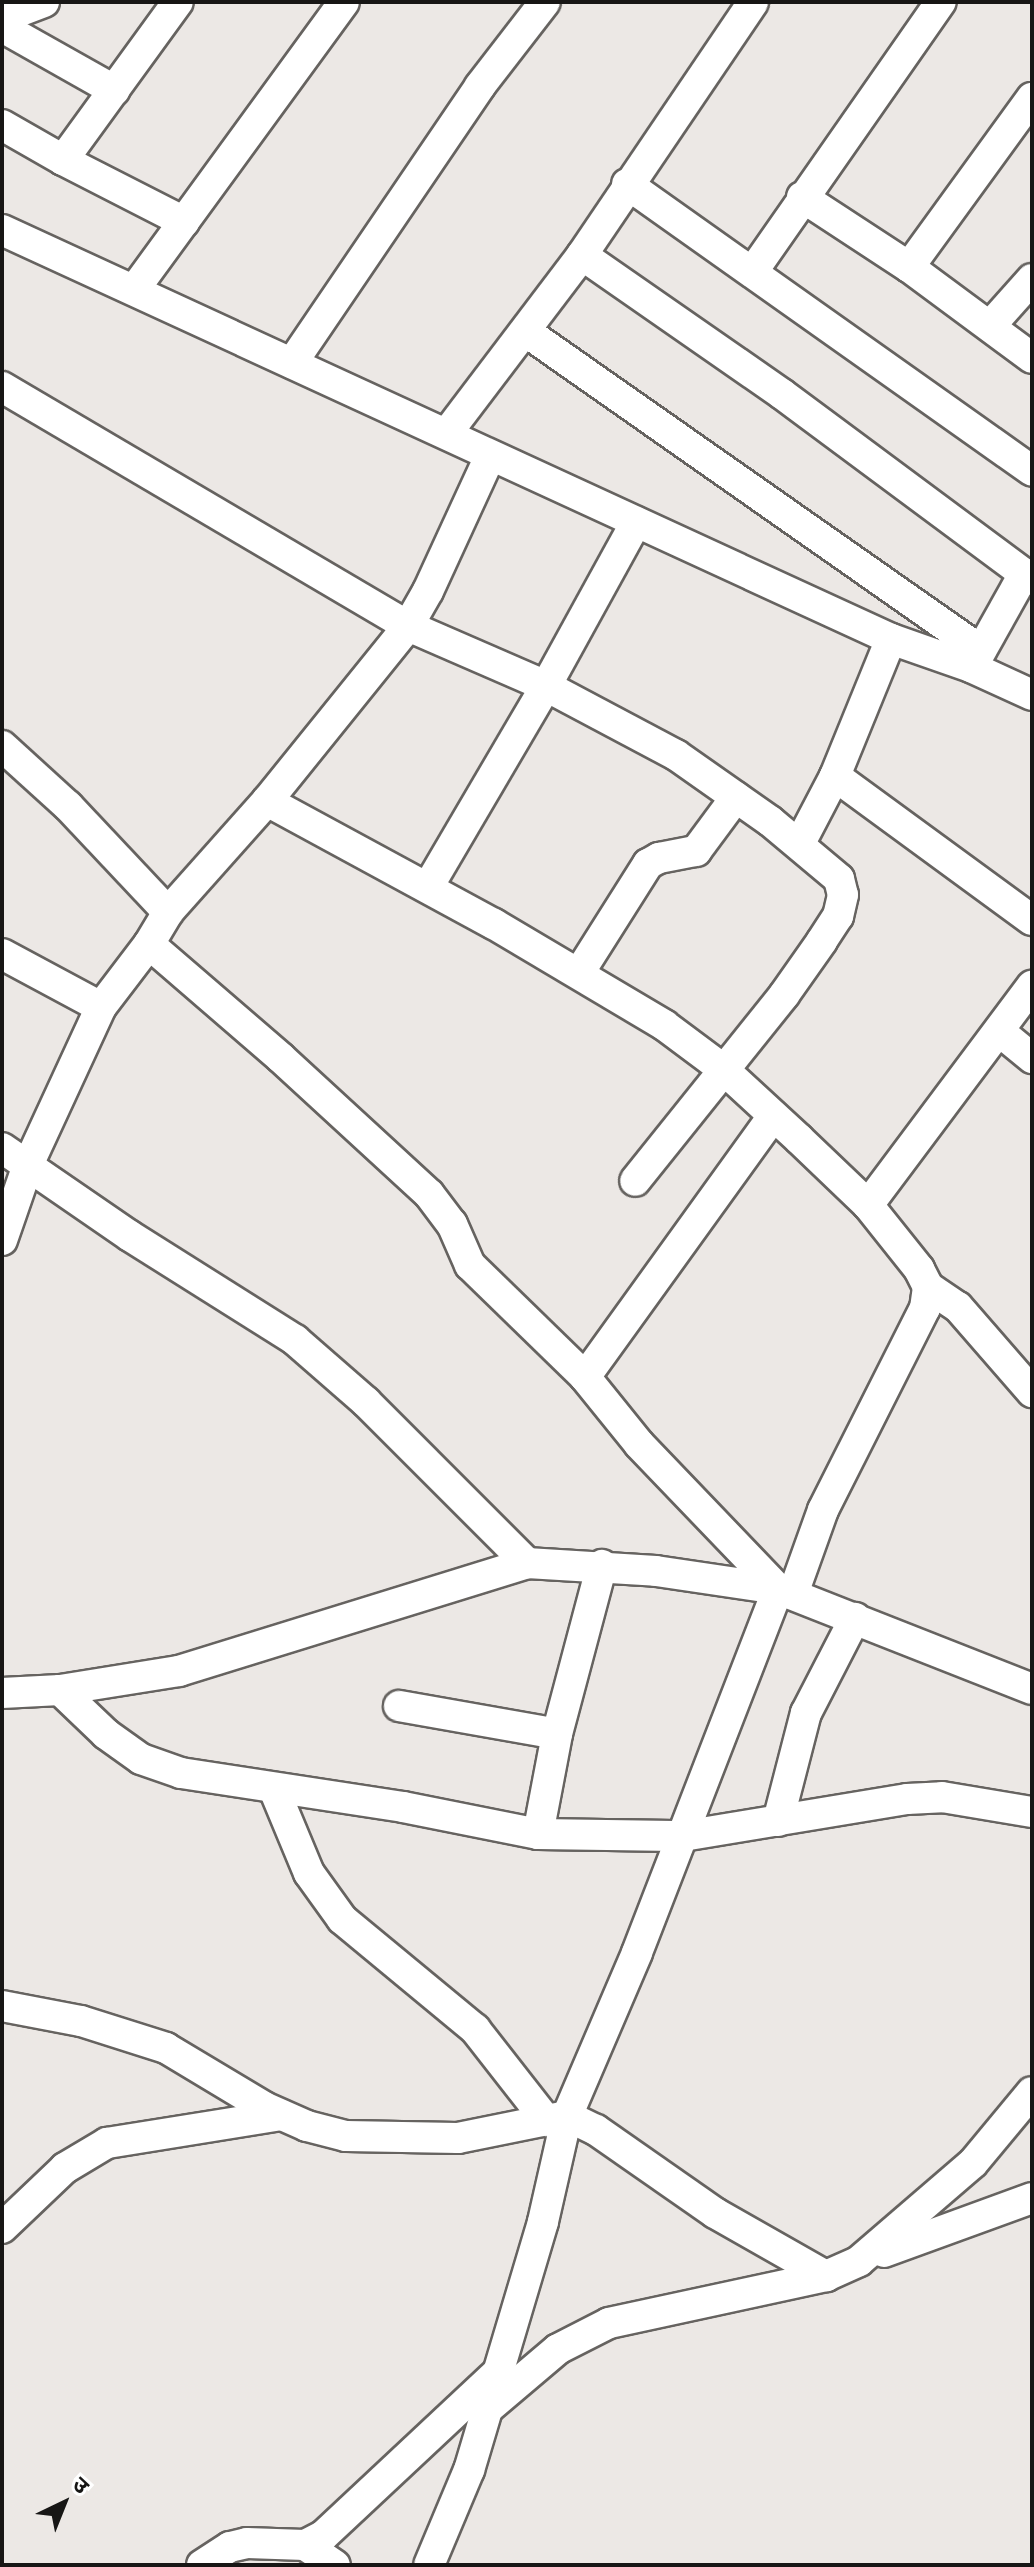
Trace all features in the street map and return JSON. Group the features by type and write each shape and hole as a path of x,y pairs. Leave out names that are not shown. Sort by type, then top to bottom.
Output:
{"street":[{"path":"2,18 44,2"},
{"path":"63,160 178,2"},
{"path":"134,290 344,2"},
{"path":"292,363 480,86 545,2"},
{"path":"447,433 582,255 627,184 753,2"},
{"path":"753,271 941,2"},
{"path":"2,27 114,90"},
{"path":"909,267 1032,98"},
{"path":"2,125 184,222"},
{"path":"627,184 1032,471"},
{"path":"802,197 909,267 1032,358"},
{"path":"2,230 891,639 976,659"},
{"path":"582,255 782,394 1028,577 976,659"},
{"path":"990,326 1032,279"},
{"path":"525,331 976,659 1032,695"},
{"path":"2,387 408,626 546,686 676,755 800,843 839,879 843,895 838,916 784,995 635,1181"},
{"path":"2,1240 28,1165 101,1007 149,944 168,912 267,801 408,626 428,591 490,456"},
{"path":"428,887 546,686 636,522"},
{"path":"800,843 835,776 891,639"},
{"path":"2,746 68,806 168,912"},
{"path":"835,776 1032,920"},
{"path":"579,973 648,864 659,858 696,851 705,844 736,797"},
{"path":"267,801 428,887 579,973 664,1025 723,1069 868,1205 919,1269 928,1287 958,1307 1032,1392"},
{"path":"149,944 281,1058 429,1194 452,1224 470,1265 585,1377 639,1444 786,1591"},
{"path":"2,954 101,1007"},
{"path":"868,1205 1032,986"},
{"path":"999,1031 1032,1058"},
{"path":"585,1377 773,1116"},
{"path":"2,1148 130,1236 295,1340 366,1402 527,1563"},
{"path":"429,2565 469,2470 543,2222 557,2118 683,1836 786,1591 823,1510 925,1308 928,1287"},
{"path":"2,1693 60,1690 179,1671 527,1563 602,1565 786,1591 1032,1689"},
{"path":"538,1834 557,1734 602,1565"},
{"path":"778,1821 806,1713 855,1618"},
{"path":"60,1690 106,1734 141,1759 181,1773 403,1807 538,1834 683,1836 907,1799 942,1797 1032,1812"},
{"path":"399,1706 557,1734"},
{"path":"274,1789 309,1873 342,1919 475,2029 557,2118"},
{"path":"2,2006 81,2021 166,2048 281,2115 307,2126 346,2136 458,2138 557,2118 596,2130 715,2213 826,2276"},
{"path":"859,2261 973,2163 1032,2092"},
{"path":"2,2228 65,2168 107,2143 281,2115"},
{"path":"486,2410 558,2349 609,2323 826,2276 1032,2198"},
{"path":"202,2565 238,2545 305,2545 323,2536 497,2374"},
{"path":"305,2545 335,2565"}]}
